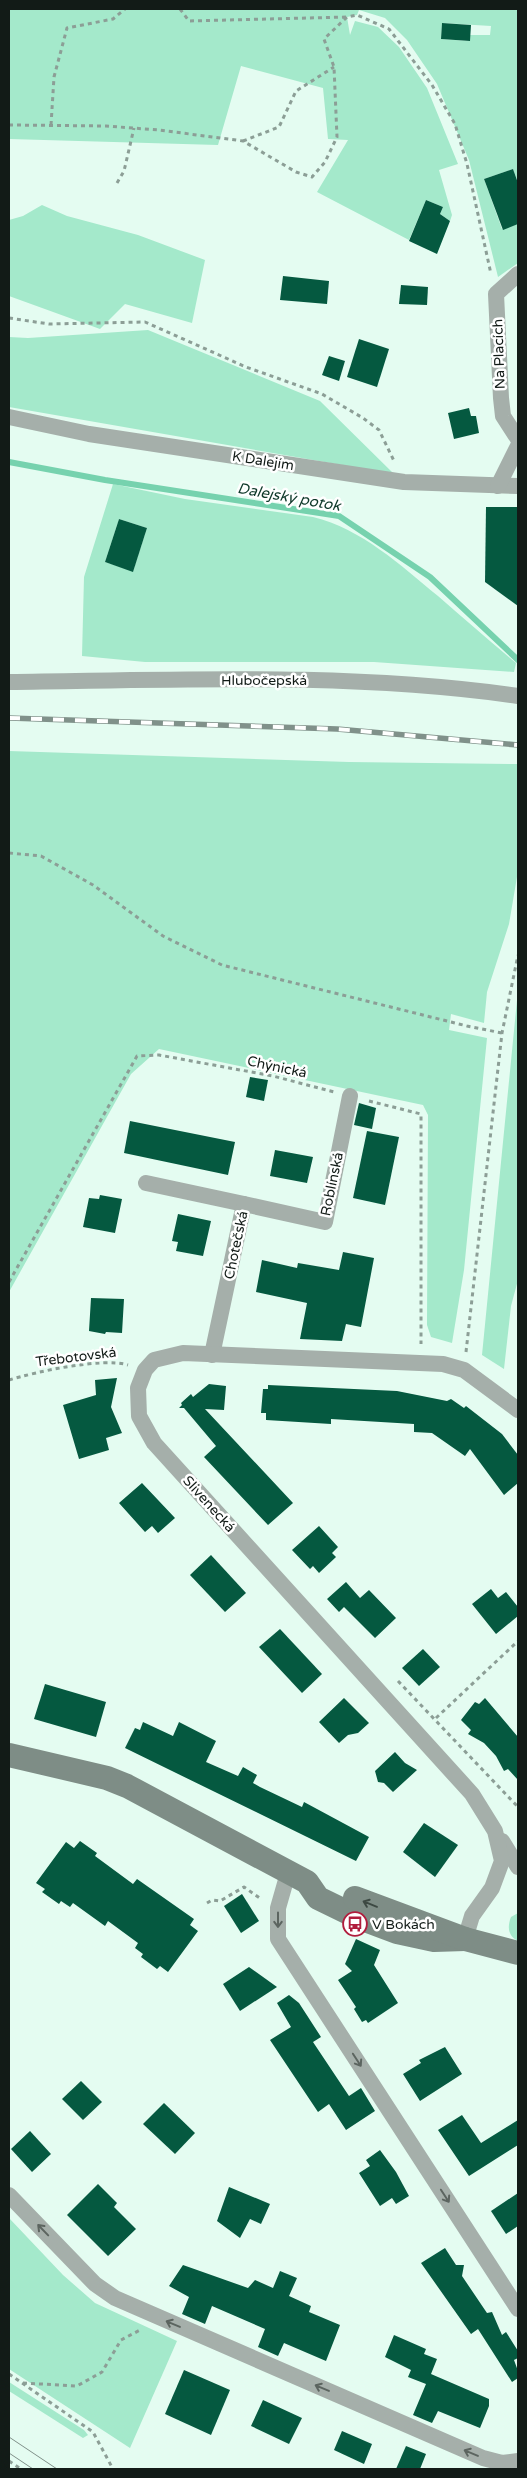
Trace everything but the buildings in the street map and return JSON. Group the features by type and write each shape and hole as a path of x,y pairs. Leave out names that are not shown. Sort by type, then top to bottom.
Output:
{"street":[{"path":"496,294 518,274"},
{"name":"Na Placích","path":"496,294 500,398 503,416 518,439"},
{"name":"K Dalejím","path":"9,418 89,434 404,482 518,486"},
{"path":"498,486 518,446"},
{"name":"Hlubočepská","path":"9,682 294,680 476,690 518,696"},
{"name":"Roblínská","path":"244,1204 325,1222 350,1096"},
{"name":"Chotečská","path":"146,1183 244,1204 212,1355"},
{"path":"145,1370 154,1360 183,1354 421,1362 464,1370 518,1410"},
{"name":"Slivenecká","path":"145,1370 138,1388 140,1416 154,1443 472,1794 495,1831 502,1861 492,1888 472,1916 465,1939"},
{"path":"9,1754 107,1778 127,1786 297,1878 321,1882 369,1904 436,1926 465,1939 518,1953"},
{"path":"495,1831 518,1867"},
{"path":"297,1878 278,1908 278,1939 518,2309"},
{"path":"9,2195 95,2284 115,2298 483,2458 502,2463 518,2461"}],"path":[{"path":"51,125 54,77 67,28 112,19 125,9"},
{"path":"180,9 189,21 347,17 357,15 389,29 432,85 455,124 467,164 496,294"},
{"path":"9,125 134,128 243,141 289,168 312,177 325,162 337,137 334,67 324,39 347,17"},
{"path":"243,141 279,127 296,91 334,67"},
{"path":"117,183 124,171 134,128"},
{"path":"9,318 49,324 145,322 246,367 322,394 363,418 379,430 404,482"},
{"path":"9,854 41,856 93,885 163,936 222,965 502,1033"},
{"path":"464,1370 502,1033 518,955"},
{"name":"Chýnická","path":"9,1282 137,1056 159,1056 273,1076 420,1114 421,1362"},
{"name":"Třebotovská","path":"9,1380 75,1366 120,1362 145,1370"},
{"path":"436,1718 518,1641"},
{"path":"397,1680 436,1718 518,1807"},
{"path":"207,1903 212,1900 220,1901 244,1887 254,1895"},
{"path":"23,2383 78,2386 102,2372 121,2340 138,2332 158,2318"},
{"path":"9,2374 93,2432 113,2469"},
{"path":"9,2461 21,2469"}],"green space":[{"path":"9,9 518,9 518,183 513,169 484,179 502,229 518,224 518,263 498,277 469,160 437,84 407,40 385,18 359,10 357,15 347,17 350,35 355,21 378,27 399,47 427,88 458,164 439,170 452,215 450,221 440,214 443,207 426,200 409,240 317,192 348,140 328,139 323,88 241,66 218,145 9,139","holes":["442,23 491,26 490,35 470,35 469,41 441,39"]},
{"path":"42,205 67,216 138,235 205,260 192,323 125,304 100,329 9,296 9,220 23,216"},
{"path":"148,330 320,401 394,474 9,407 9,337 28,338"},
{"path":"113,484 185,499 313,517 348,530 380,549 516,663 514,672 374,662 145,662 82,656 84,577","holes":["119,519 147,528 133,571 105,562"]},
{"path":"9,751 349,762 518,764 518,871 509,924 487,992 484,1023 451,1014 449,1030 487,1038 464,1270 452,1343 431,1337 427,1325 428,1115 423,1105 159,1049 131,1074 9,1292"},
{"path":"518,990 518,1280 511,1306 504,1369 482,1355"},
{"path":"518,1913 518,1941 510,1934 509,1924 511,1917"},
{"path":"9,2218 63,2275 95,2303 177,2341 130,2448 9,2369"},
{"path":"9,2382 84,2430 88,2435 83,2438 9,2391"}],"waterway":[{"name":"Dalejský potok","path":"9,462 105,480 339,516 430,577 518,660"}],"tram line":[{"path":"9,2437 57,2469"},
{"path":"9,2453 33,2469"}],"railway":[{"path":"9,718 337,729 518,745"}],"place":[{"name":"V Bokách","path":"355,1924"}]}
